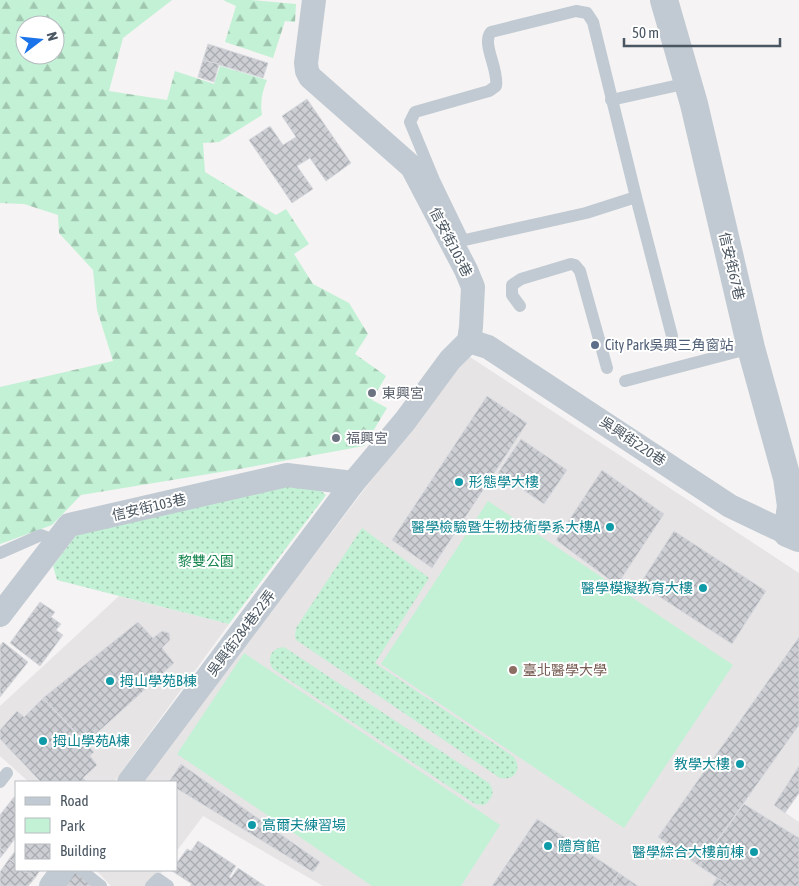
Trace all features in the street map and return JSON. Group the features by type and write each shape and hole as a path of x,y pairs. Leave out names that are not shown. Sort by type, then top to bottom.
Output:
{"street":[{"name":"信安街103巷","path":"314,0 306,63 307,71 310,77 412,167 466,270 472,287 469,341"},
{"name":"信安街67巷","path":"664,0 694,104 751,348 787,478 793,536"},
{"path":"353,482 405,421 450,360 469,341"},
{"name":"吳興街220巷","path":"469,341 488,347 730,506 793,536"},
{"name":"信安街103巷","path":"57,540 69,525 287,475 353,482"},
{"name":"吳興街284巷22弄","path":"130,781 353,482"},
{"path":"0,615 57,540"},
{"path":"51,886 62,871"}],"lane":[{"path":"636,197 586,213 465,240 462,238 434,180 410,122 415,112 489,91 496,86 497,78 487,43 491,32 576,11 587,13 593,22 611,100 672,336"},
{"path":"611,100 688,83"},
{"path":"520,306 512,295 512,285 522,279 570,264 575,265 580,271 607,368"},
{"path":"625,381 751,348"},
{"path":"0,553 41,535 57,540"},
{"path":"82,871 101,886"},
{"path":"151,886 158,880 168,886"}],"shaded area":[{"name":"臺北醫學大學","path":"467,355 799,573 799,766 774,805 799,822 799,838 744,804 699,866 730,886 323,886 203,816 178,849 178,781 142,781"},
{"path":"119,596 229,624 115,781 28,781 0,756 0,706"},
{"path":"97,871 163,871 147,886 111,886"}],"green space":[{"path":"0,0 172,0 123,38 109,91 167,100 175,71 214,84 220,66 267,80 262,97 262,115 219,142 203,143 205,172 276,215 286,209 309,244 294,254 313,284 349,303 368,334 355,354 386,376 372,400 387,408 364,446 81,495 52,525 0,544 0,387 113,361 97,310 93,270 59,233 58,215 24,204 0,203"},
{"path":"223,0 251,0 296,4 295,22 285,21 273,58 225,42 236,6"},
{"name":"黎雙公園","path":"300,484 313,485 326,495 229,624 57,580 53,566 78,533"},
{"path":"488,501 733,665 624,828 381,664"},
{"path":"362,528 429,578 375,663 514,757 517,770 510,778 500,778 296,640 296,628"},
{"path":"284,647 489,783 492,795 489,800 484,805 475,804 273,669 270,661 271,655 276,649"},
{"path":"244,653 500,825 461,886 372,886 177,754"}],"building":[{"path":"208,44 268,63 263,78 203,60"},
{"path":"203,60 219,64 214,82 198,77"},
{"path":"307,99 351,163 326,181 310,158 297,166 313,189 292,203 249,140 270,126 283,145 296,137 282,116"},
{"name":"形態學大樓","path":"487,396 527,423 432,568 392,540"},
{"path":"521,439 567,470 544,504 498,473"},
{"name":"醫學檢驗暨生物技術學系大樓A","path":"602,470 664,514 617,585 556,540"},
{"name":"醫學模擬教育大樓","path":"674,531 766,591 732,644 640,584"},
{"path":"40,602 55,612 51,617 61,624 56,630 63,635 40,666 10,643"},
{"name":"拇山學苑B棟","path":"138,622 153,638 162,631 169,633 170,640 162,648 174,663 86,743 43,698"},
{"name":"教學大樓","path":"799,637 799,725 699,866 658,837"},
{"path":"3,642 28,662 0,697 0,646"},
{"name":"拇山學苑A棟","path":"43,698 94,752 90,756 97,765 83,778 86,781 40,781 0,739 0,730 17,711 24,717"},
{"name":"高爾夫練習場","path":"181,764 320,862 313,872 178,789 178,781 170,781"},
{"path":"799,766 799,793 785,813 774,805"},
{"path":"15,798 15,838 5,852 0,848 0,815"},
{"name":"醫學綜合大樓前棟","path":"744,804 799,838 799,886 730,886 699,866"},
{"name":"體育館","path":"537,819 619,873 611,886 492,886"},
{"path":"198,841 236,866 229,877 231,878 238,868 265,886 190,886 192,884 172,871 178,871 178,861 187,849 191,851"},
{"path":"0,848 5,852 0,858"},
{"path":"15,851 15,863 9,859"},
{"path":"9,859 15,863 15,871 25,871 35,878 28,886 0,886 0,872"},
{"path":"25,871 39,871 35,878"},
{"path":"72,871 74,871 94,886 61,886"},
{"path":"619,873 638,886 611,886"},
{"path":"717,878 730,886 712,886"}],"place":[{"name":"City Park吳興三角窗站","path":"595,345"},
{"name":"東興宮","path":"372,393"},
{"name":"福興宮","path":"336,438"},
{"name":"形態學大樓","path":"459,482"},
{"name":"醫學檢驗暨生物技術學系大樓A","path":"610,527"},
{"name":"醫學模擬教育大樓","path":"703,588"},
{"name":"臺北醫學大學","path":"513,670"},
{"name":"拇山學苑B棟","path":"110,681"},
{"name":"拇山學苑A棟","path":"43,741"},
{"name":"教學大樓","path":"740,764"},
{"name":"高爾夫練習場","path":"252,825"},
{"name":"體育館","path":"548,846"},
{"name":"醫學綜合大樓前棟","path":"754,852"}]}
